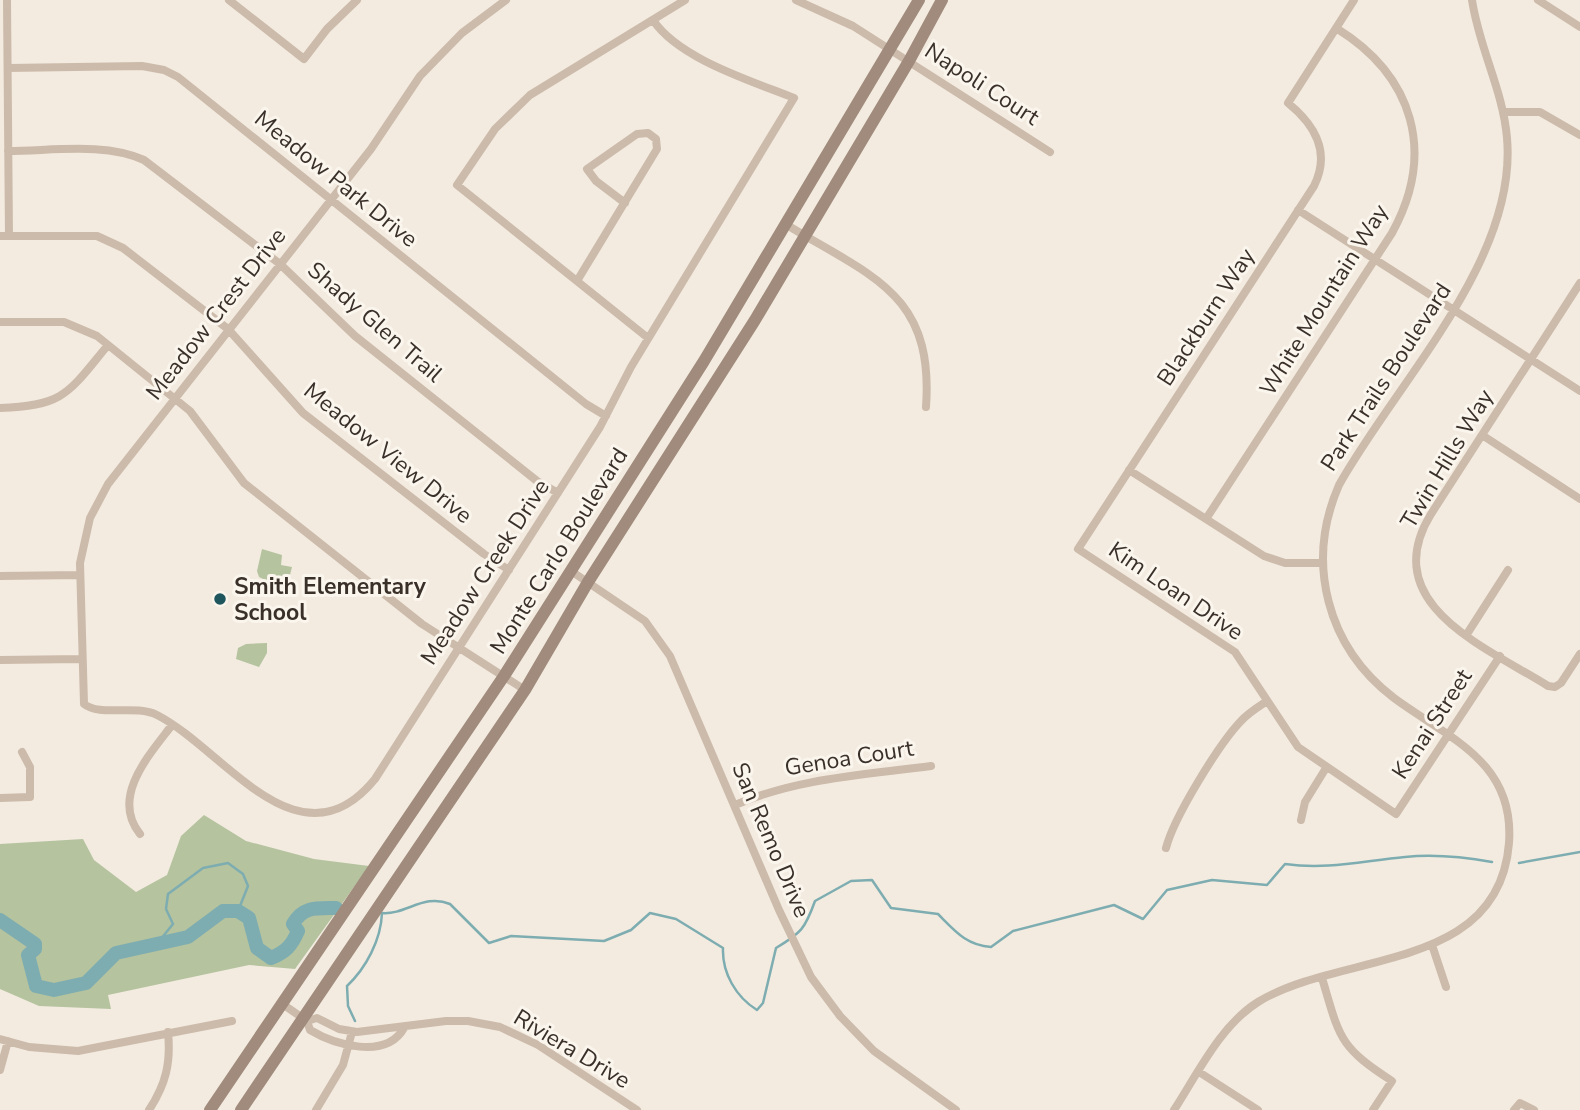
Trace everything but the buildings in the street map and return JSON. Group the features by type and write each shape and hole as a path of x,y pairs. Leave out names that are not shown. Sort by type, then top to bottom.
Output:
{"main road":[{"name":"Monte Carlo Boulevard","path":"210,1110 504,676 788,225 919,0"},
{"name":"Monte Carlo Boulevard","path":"241,1110 526,690 588,582 805,236 942,0"}],"street":[{"path":"4,236 8,151 7,0"},
{"path":"229,0 304,59 327,29 357,0"},
{"name":"Meadow Crest Drive","path":"85,706 82,696 79,575 84,538 99,499 174,397 332,199 432,62 462,33 506,0"},
{"path":"648,338 457,185 485,142 517,105 557,75 685,0"},
{"name":"Napoli Court","path":"796,0 853,26 1050,152"},
{"path":"1336,28 1354,0"},
{"name":"Park Trails Boulevard","path":"1174,1110 1230,1026 1247,1009 1277,993 1432,945 1467,924 1486,904 1504,870 1509,842 1507,814 1494,780 1474,752 1395,699 1356,660 1330,609 1322,563 1326,521 1339,485 1483,260 1499,219 1508,163 1503,112 1476,25 1472,0"},
{"path":"1538,0 1580,27"},
{"name":"Meadow Creek Drive","path":"85,706 142,710 172,725 275,804 300,812 331,809 358,796 375,779 606,416 648,338 794,98 711,64 667,35 653,20"},
{"name":"Blackburn Way","path":"1078,549 1317,179 1321,155 1312,128 1288,103 1336,28"},
{"name":"White Mountain Way","path":"1206,519 1375,259 1409,197 1414,167 1412,127 1404,100 1382,65 1363,45 1336,28"},
{"name":"Meadow Park Drive","path":"8,68 135,66 164,70 186,82 332,199 383,244 586,404 606,416"},
{"path":"1503,112 1540,112 1580,135"},
{"path":"577,281 625,203 657,149 656,139 648,133 637,134 587,169 596,181 625,203"},
{"name":"Shady Glen Trail","path":"8,151 128,152 160,170 280,264 388,364 537,481 558,493"},
{"path":"1298,210 1580,391"},
{"path":"788,225 884,287 907,309 924,348 926,407"},
{"name":"Meadow View Drive","path":"4,236 78,235 110,240 228,329 303,413 484,555 509,570"},
{"name":"Twin Hills Way","path":"1580,283 1426,522 1418,538 1415,556 1418,580 1428,602 1443,618 1548,686 1555,687 1561,683 1580,654"},
{"path":"0,322 70,323 84,328 174,397 200,422 244,483 413,617 526,690"},
{"path":"0,408 33,407 57,400 73,387 108,345"},
{"path":"1482,435 1580,499"},
{"path":"1129,470 1264,556 1285,562 1322,563"},
{"name":"Kim Loan Drive","path":"1078,549 1235,652 1298,747 1396,814"},
{"path":"1467,634 1508,570"},
{"name":"San Remo Drive","path":"571,571 645,621 665,647 680,674 796,949 823,995 858,1036 893,1067 956,1110"},
{"path":"0,576 79,575"},
{"name":"Kenai Street","path":"1396,814 1500,656"},
{"path":"0,660 81,659"},
{"path":"1166,848 1178,817 1233,730 1246,716 1267,701"},
{"path":"139,834 130,817 134,781 142,765 172,725"},
{"path":"0,798 30,797 30,767 22,752"},
{"name":"Genoa Court","path":"735,805 777,789 813,780 931,766"},
{"path":"1301,820 1305,802 1326,768"},
{"path":"1432,945 1446,987"},
{"path":"1322,978 1345,1044 1355,1057 1392,1081 1373,1110"},
{"name":"Riviera Drive","path":"281,1003 305,1019 310,1030 349,1045 384,1044 398,1038 404,1028"},
{"name":"Riviera Drive","path":"305,1019 317,1018 352,1032 457,1020 480,1022 510,1031 637,1110"},
{"path":"0,1070 4,1040 56,1051 78,1051 232,1021"},
{"path":"149,1110 165,1081 169,1067 168,1032"},
{"path":"316,1110 340,1072 352,1032"},
{"path":"1199,1072 1258,1110"},
{"path":"1514,1110 1520,1103 1534,1110"}],"green space":[{"path":"262,549 282,555 281,565 292,567 289,579 278,576 276,585 259,577 257,571"},
{"path":"267,643 267,653 259,667 236,659 238,648 246,644"},
{"path":"204,815 246,841 314,859 369,866 295,969 249,965 108,995 111,1009 39,1006 0,989 0,844 83,839 94,860 136,892 167,875 181,836"}],"waterway":[{"path":"1519,863 1580,852"},
{"path":"355,1021 348,1006 347,986 371,953 379,933 382,913 391,913 432,901 450,904 489,943 511,936 604,941 631,930 650,913 676,919 723,948 725,966 732,984 749,1005 757,1010 763,1003 776,948 801,929 815,901 851,881 872,880 891,908 938,914 968,940 991,947 1013,931 1114,905 1143,919 1167,890 1212,880 1267,885 1285,864 1330,865 1427,856 1492,862"},
{"path":"156,945 173,924 166,909 168,894 203,868 228,863 243,874 248,886 238,911"},
{"path":"0,920 35,944 35,949 28,955 36,986 54,990 86,983 116,953 188,937 223,911 238,911 249,918 257,948 271,958 285,951 291,944 298,931 293,924 301,914 311,909 336,908"}],"place":[{"name":"Smith Elementary School","path":"220,599"}]}
